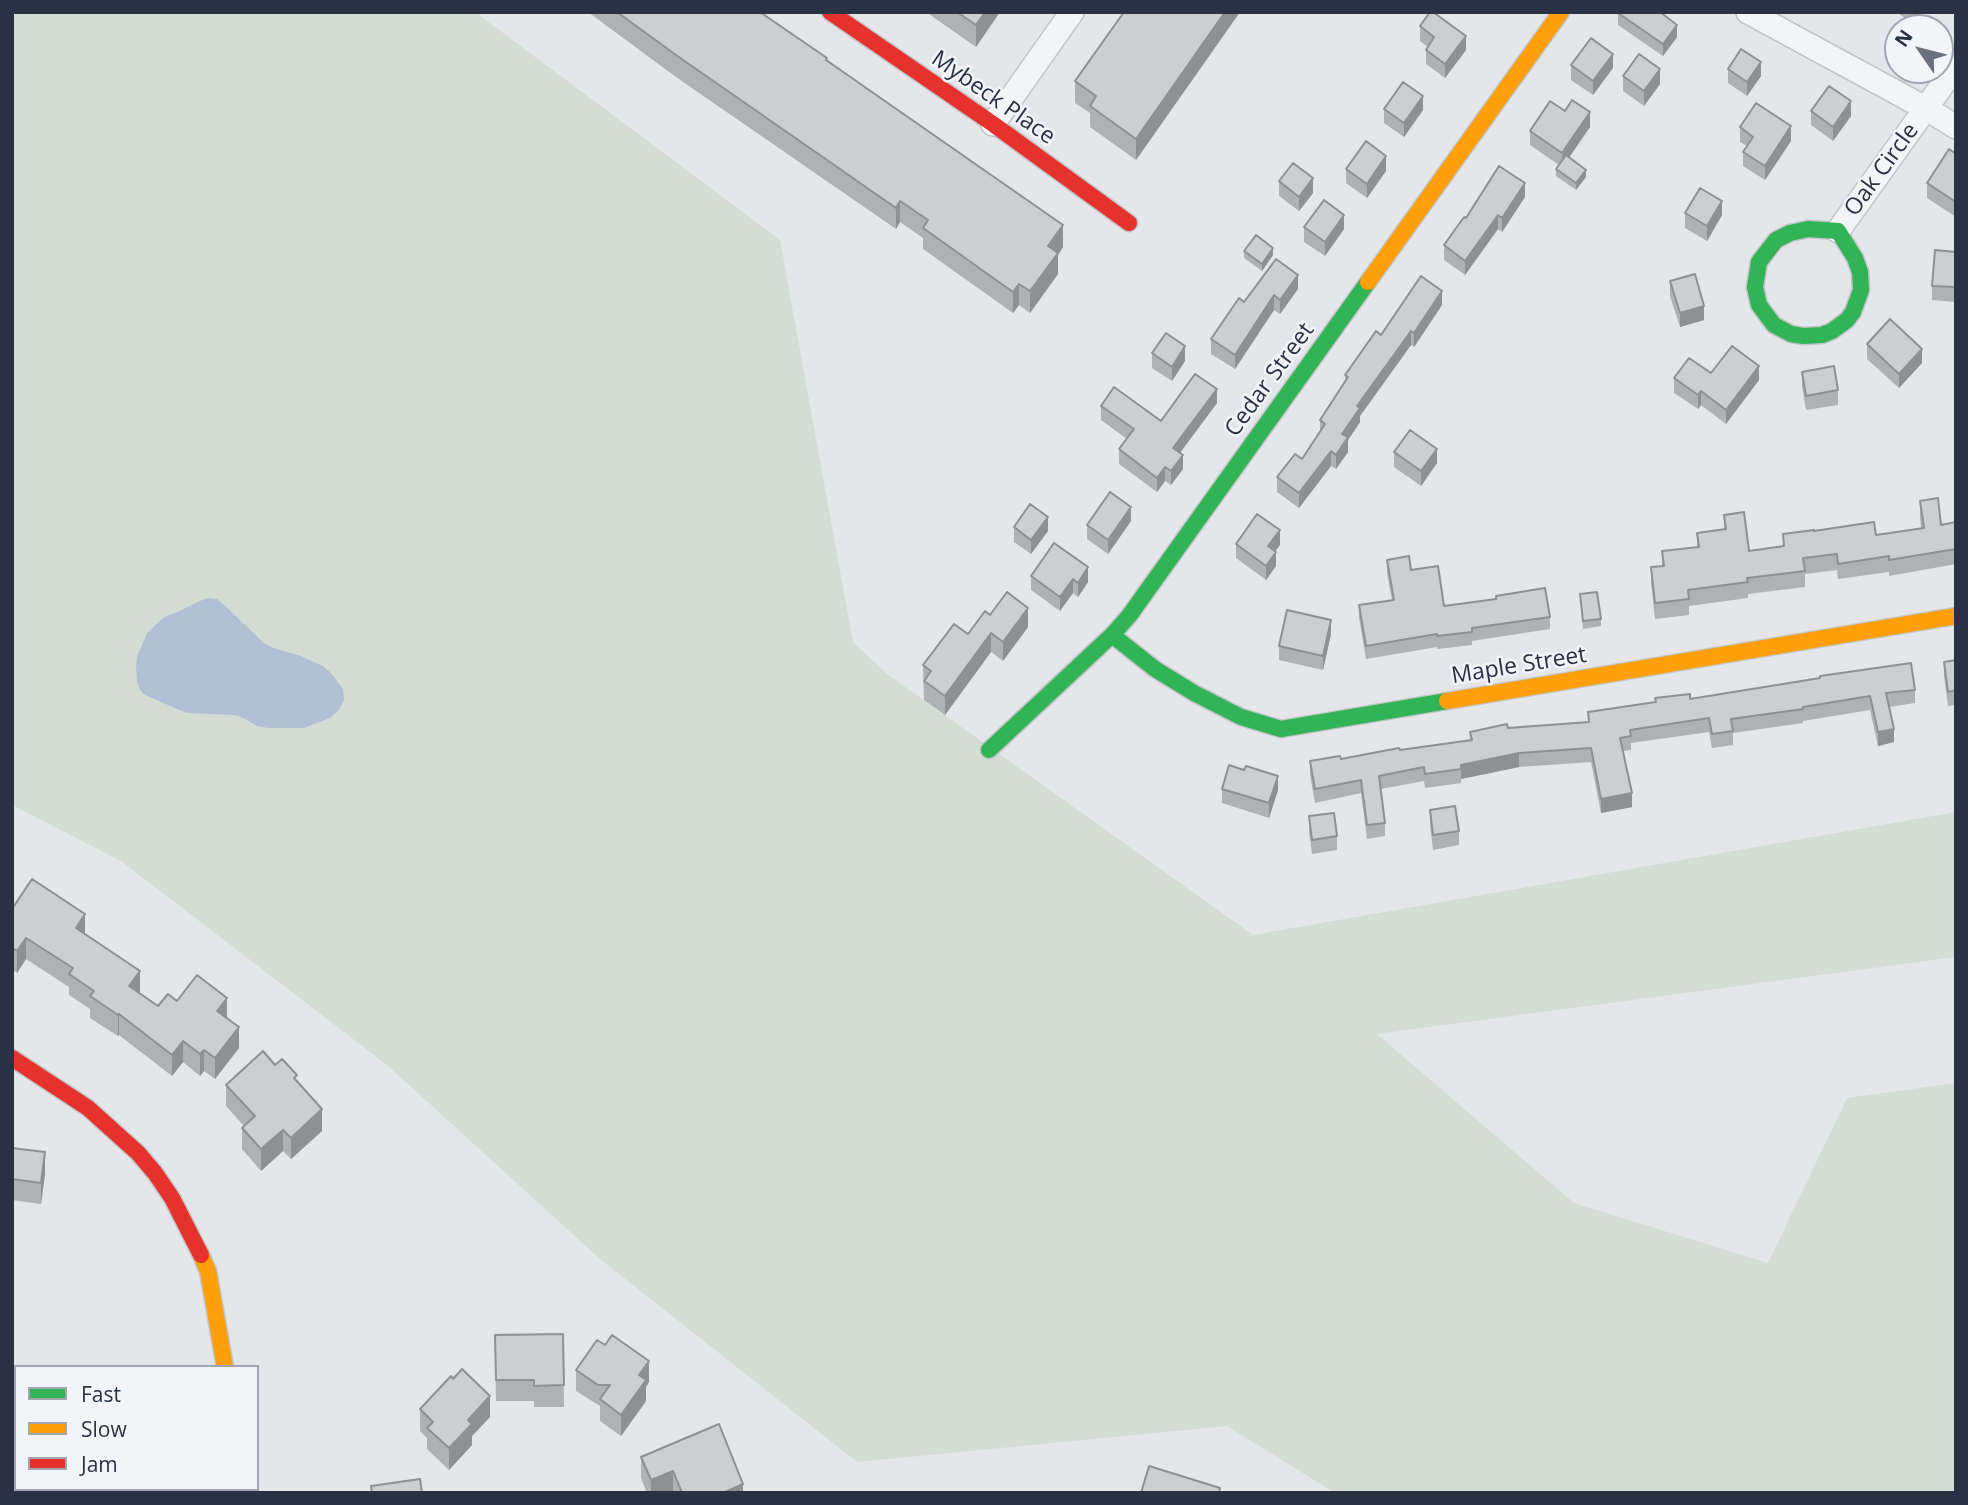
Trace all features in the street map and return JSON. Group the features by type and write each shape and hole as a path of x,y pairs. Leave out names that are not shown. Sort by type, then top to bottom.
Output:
{"street":[{"name":"Mybeck Place","path":"830,12 993,124 1129,223"},
{"path":"993,124 1072,12"},
{"name":"Cedar Street","path":"989,750 1129,616 1561,12"},
{"path":"1748,12 1927,108 1956,127"},
{"name":"Oak Circle","path":"1838,231 1956,66"},
{"name":"Oak Circle","path":"1808,229 1838,231 1856,258 1860,272 1861,290 1853,312 1847,320 1822,335 1791,334 1774,325 1759,305 1755,286 1759,262 1776,240 1790,233 1808,229"},
{"name":"Maple Street","path":"1112,635 1155,669 1194,693 1241,717 1281,729 1956,616"},
{"path":"12,1058 98,1116 138,1153 155,1173 172,1198 208,1271 225,1365"}],"shaded area":[{"path":"12,12 475,12 780,240 853,642 887,674 1253,935 1956,812 1956,957 1377,1034 1574,1203 1768,1263 1847,1098 1956,1083 1956,1493 1335,1493 1227,1426 857,1462 600,1259 387,1065 121,861 12,805","holes":["206,598 264,643 323,666 257,726 239,716 186,713 145,695 136,667 141,644 164,617"]},
{"path":"12,1417 14,1491 95,1493 12,1493"}],"water":[{"path":"206,598 217,599 264,643 323,666 343,689 344,700 339,710 330,718 304,728 268,728 257,726 239,716 186,713 145,695 137,681 136,667 137,656 147,633 164,617"}],"building":[{"path":"617,12 760,12 1063,225 1048,246 1058,253 1030,291 1019,284 1013,292 923,228 928,220 900,201 896,208"},
{"path":"957,12 985,12 976,25"},
{"path":"1124,12 1225,12 1136,139 1090,106 1096,96 1075,81"},
{"path":"1430,12 1466,36 1445,64 1426,50 1434,37 1420,26"},
{"path":"1618,12 1660,12 1677,25 1663,44"},
{"path":"1591,38 1613,54 1593,81 1571,65"},
{"path":"1741,49 1761,62 1747,82 1728,69"},
{"path":"1639,54 1660,69 1644,91 1623,76"},
{"path":"1403,82 1423,96 1404,123 1384,109"},
{"path":"1829,86 1851,101 1833,127 1811,111"},
{"path":"1572,100 1590,112 1562,153 1530,131 1550,101 1565,111"},
{"path":"1756,103 1791,126 1765,166 1743,152 1753,137 1740,127"},
{"path":"1366,141 1386,156 1367,184 1346,169"},
{"path":"1949,149 1956,154 1956,202 1927,183"},
{"path":"1566,155 1586,170 1576,183 1556,169"},
{"path":"1293,163 1313,178 1299,197 1279,181"},
{"path":"1499,166 1525,183 1502,218 1498,215 1465,261 1444,245 1464,217 1466,218"},
{"path":"1700,188 1722,201 1707,226 1685,213"},
{"path":"1324,200 1344,215 1325,242 1304,227"},
{"path":"1256,235 1273,248 1262,264 1244,251"},
{"path":"1935,250 1956,252 1956,287 1932,286"},
{"path":"1276,259 1298,275 1280,300 1274,295 1235,355 1211,339 1239,298 1244,302"},
{"path":"1695,274 1704,306 1680,313 1670,281"},
{"path":"1421,276 1442,291 1414,333 1411,331 1357,406 1360,408 1342,434 1348,437 1336,455 1331,451 1299,493 1277,477 1295,454 1302,459 1325,424 1320,420 1348,377 1345,375 1376,331 1381,335"},
{"path":"1890,319 1922,349 1899,374 1867,344"},
{"path":"1166,333 1185,346 1172,367 1152,353"},
{"path":"1732,346 1759,366 1726,410 1701,391 1698,395 1674,378 1689,358 1711,373"},
{"path":"1834,366 1838,390 1806,396 1802,372"},
{"path":"1195,374 1217,389 1173,448 1183,455 1171,471 1165,467 1157,478 1119,449 1134,429 1101,406 1114,387 1161,421"},
{"path":"1410,430 1437,449 1421,471 1394,452"},
{"path":"1110,492 1131,507 1108,540 1087,525"},
{"path":"1938,498 1941,525 1956,522 1956,549 1889,560 1889,556 1838,564 1837,554 1803,558 1805,571 1747,578 1748,582 1688,590 1689,599 1655,603 1651,567 1664,566 1662,551 1699,547 1697,533 1726,529 1724,515 1744,512 1749,551 1784,546 1783,534 1874,522 1876,535 1924,528 1920,501"},
{"path":"1030,504 1048,517 1031,540 1014,527"},
{"path":"1257,514 1280,530 1268,546 1276,552 1266,566 1236,544"},
{"path":"1054,543 1088,567 1078,583 1073,579 1060,597 1031,576"},
{"path":"1409,556 1411,570 1438,566 1444,606 1496,599 1496,596 1545,588 1550,617 1472,628 1472,632 1437,634 1366,646 1359,605 1394,600 1387,560"},
{"path":"1007,592 1028,608 1003,642 991,633 945,696 924,681 931,671 923,665 954,624 968,634 985,611 990,615"},
{"path":"1597,592 1601,619 1583,621 1580,594"},
{"path":"1287,610 1331,620 1323,656 1279,646"},
{"path":"1956,660 1956,690 1948,692 1944,662"},
{"path":"1911,663 1915,690 1886,693 1894,729 1878,732 1870,696 1731,719 1733,731 1712,734 1709,718 1630,730 1631,736 1620,738 1632,793 1601,799 1591,748 1519,753 1461,765 1461,769 1425,774 1424,767 1379,776 1385,823 1367,825 1361,780 1315,789 1310,761 1472,740 1470,732 1507,724 1508,728 1589,722 1588,712 1656,702 1655,698 1690,694 1690,699"},
{"path":"1229,765 1244,770 1246,766 1278,776 1269,803 1222,789"},
{"path":"1455,806 1459,831 1433,835 1430,810"},
{"path":"1334,813 1337,836 1312,840 1309,816"},
{"path":"32,879 85,914 76,928 140,971 129,986 158,1006 168,994 177,1001 197,975 227,998 217,1011 239,1027 215,1058 204,1050 200,1054 183,1041 172,1055 119,1014 90,996 94,991 69,974 73,968 26,938 17,951 12,948 12,909"},
{"path":"263,1051 275,1065 282,1059 297,1075 294,1078 322,1109 291,1138 283,1130 261,1149 242,1128 255,1116 226,1085"},
{"path":"12,1148 45,1152 41,1183 12,1179"},
{"path":"563,1334 564,1385 534,1386 534,1380 496,1380 495,1335"},
{"path":"612,1335 649,1361 639,1375 646,1380 621,1415 600,1399 610,1385 598,1385 576,1370 597,1340 605,1345"},
{"path":"462,1369 490,1396 468,1420 472,1424 449,1448 427,1428 433,1422 420,1409 451,1376 453,1379"},
{"path":"719,1424 743,1484 723,1493 682,1493 673,1471 651,1480 641,1457"},
{"path":"1149,1466 1220,1488 1219,1493 1141,1493"},
{"path":"420,1479 422,1493 372,1493 371,1486"}],"traffic: fast":[{"path":"1808,229 1838,231 1855,258 1860,272 1861,290 1847,320 1822,335 1803,336 1791,334 1774,325 1759,305 1755,287 1759,262 1776,240 1808,229"},
{"path":"989,750 1129,616 1368,282"},
{"path":"1112,635 1155,669 1194,693 1241,717 1281,729 1447,701"}],"traffic: slow":[{"path":"1368,282 1561,12"},
{"path":"1447,701 1956,616"},
{"path":"201,1255 208,1271 225,1365"}],"traffic: jam":[{"path":"830,12 993,124 1129,223"},
{"path":"12,1058 88,1108 138,1153 172,1198 201,1255"}]}
